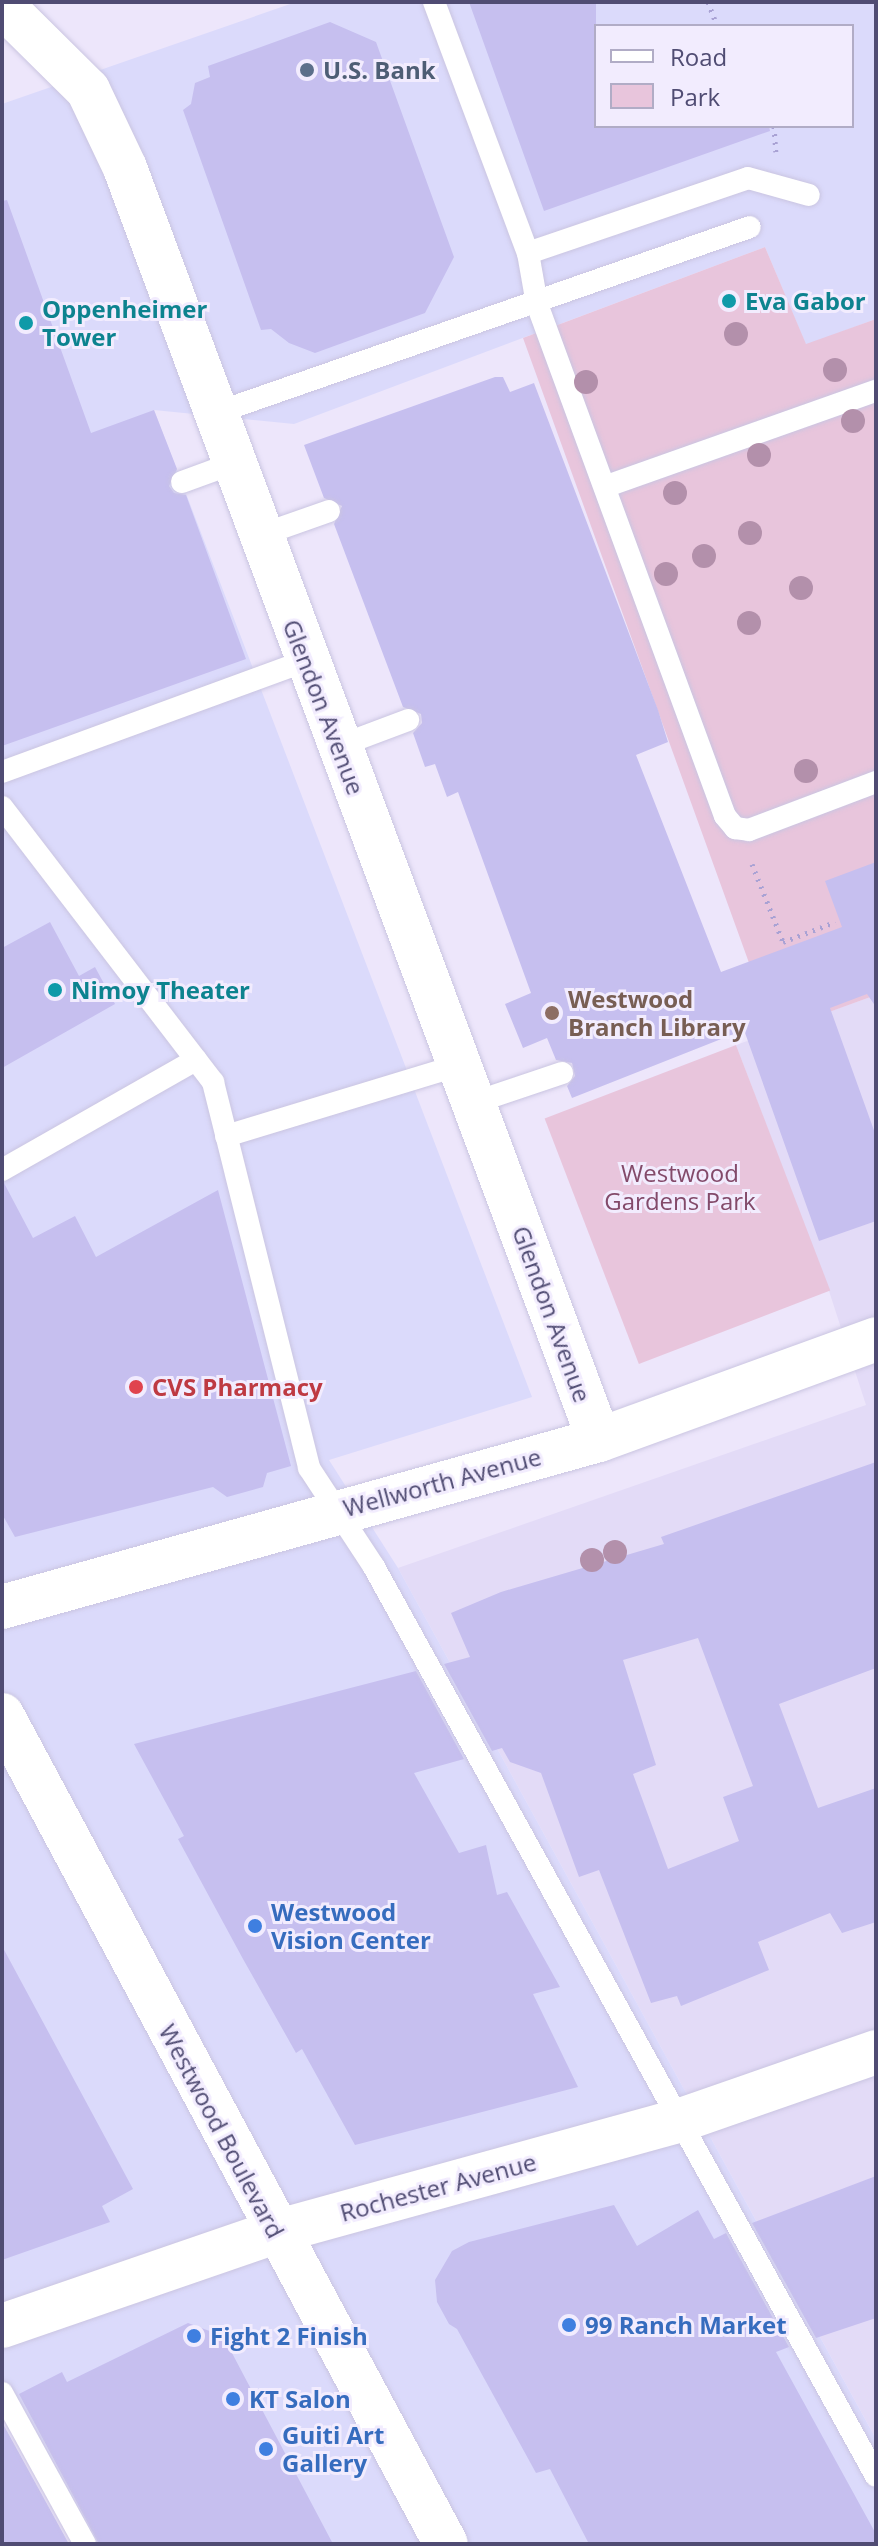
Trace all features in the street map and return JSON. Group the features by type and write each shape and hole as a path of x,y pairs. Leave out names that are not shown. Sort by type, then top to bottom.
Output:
{"street":[{"name":"Glendon Avenue","path":"2,5 88,90 125,168 306,661 599,1440"},
{"name":"Wellworth Avenue","path":"2,1607 599,1440 876,1339"},
{"name":"Westwood Boulevard","path":"2,1715 275,2232 446,2544"},
{"name":"Rochester Avenue","path":"2,2326 275,2232 678,2121 876,2052"}],"lane":[{"path":"434,2 528,253 537,304 607,486 725,816 741,829 876,782"},
{"path":"528,253 748,178 809,195"},
{"path":"216,413 537,304 750,227"},
{"path":"607,486 876,391"},
{"path":"182,482 234,463"},
{"path":"261,535 329,511"},
{"path":"2,772 306,661"},
{"path":"339,746 408,720"},
{"path":"2,807 213,1082 309,1468 374,1567 876,2476"},
{"path":"2,1170 196,1060"},
{"path":"226,1136 466,1084 562,1073"},
{"path":"2,2393 85,2544"}],"path":[{"path":"708,2 716,24"},
{"path":"741,829 783,942 835,922"}],"shaded area":[{"path":"296,2 876,2 876,319 806,345 765,247 294,424 154,410 532,1397 329,1460 398,1568 876,2439 876,2544 75,2544 2,2412 2,104"},
{"path":"876,995 876,2439 398,1568 866,1405 829,1291 736,1045"}],"green space":[{"path":"765,247 806,344 876,319 876,995 774,1032 523,338"},
{"name":"Westwood Gardens Park","path":"736,1045 830,1291 639,1364 545,1118"}],"building":[{"path":"469,2 596,2 594,128 769,128 770,131 544,211"},
{"path":"330,22 376,42 454,257 425,313 315,353 289,343 271,329 261,330 183,110 191,104 195,83 210,77 208,66"},
{"path":"7,200 91,433 154,410 177,469 169,486 174,493 186,495 246,659 2,746 2,201"},
{"path":"495,377 503,377 510,392 534,383 658,710 668,742 636,755 721,972 842,927 825,881 876,862 876,1007 867,994 830,1008 876,1136 876,1221 819,1241 744,1030 572,1098 567,1086 575,1076 572,1063 556,1060 547,1038 523,1048 505,1004 531,993 458,792 447,797 435,764 425,767 413,733 422,723 421,714 403,707 334,524 342,506 324,498 304,445"},
{"name":"Nimoy Theater","path":"50,922 79,976 95,967 115,1004 2,1068 2,948"},
{"name":"CVS Pharmacy","path":"4,1183 33,1238 75,1216 96,1257 218,1190 291,1466 267,1473 263,1487 227,1497 213,1487 15,1537 2,1514"},
{"path":"876,1462 876,1668 779,1704 818,1808 876,1788 876,1922 842,1933 830,1913 758,1942 769,1970 681,2006 677,1996 651,2003 599,1870 579,1877 541,1773 510,1762 502,1748 492,1751 444,1664 470,1657 451,1613 501,1592 664,1544 661,1537","holes":["698,1638 753,1786 723,1797 739,1841 668,1869 633,1774 656,1765 623,1660"]},
{"path":"416,1671 464,1759 414,1773 459,1853 486,1845 497,1895 507,1892 560,1987 533,1994 578,2087 355,2145 302,2049 296,2053 243,1959 178,1839 184,1836 134,1744"},
{"path":"2,1946 133,2189 102,2206 110,2222 2,2260"},
{"path":"876,2176 876,2318 816,2338 752,2223"},
{"path":"614,2205 637,2246 698,2210 714,2239 726,2233 789,2347 776,2352 876,2534 876,2544 589,2544 550,2469 536,2473 457,2329 449,2324 437,2302 435,2280 452,2251 469,2242"},
{"path":"188,2323 223,2336 333,2544 99,2544 19,2394 62,2372 67,2382"},
{"path":"2,2422 69,2544 2,2544"}],"place":[{"name":"U.S. Bank","path":"307,70"},
{"name":"Eva Gabor","path":"729,301"},
{"name":"Oppenheimer Tower","path":"26,323"},
{"name":"Nimoy Theater","path":"55,990"},
{"name":"Westwood Branch Library","path":"552,1013"},
{"name":"CVS Pharmacy","path":"136,1387"},
{"name":"Westwood Vision Center","path":"255,1926"},
{"name":"99 Ranch Market","path":"569,2325"},
{"name":"Fight 2 Finish","path":"194,2336"},
{"name":"KT Salon","path":"233,2399"},
{"name":"Guiti Art Gallery","path":"266,2449"}]}
